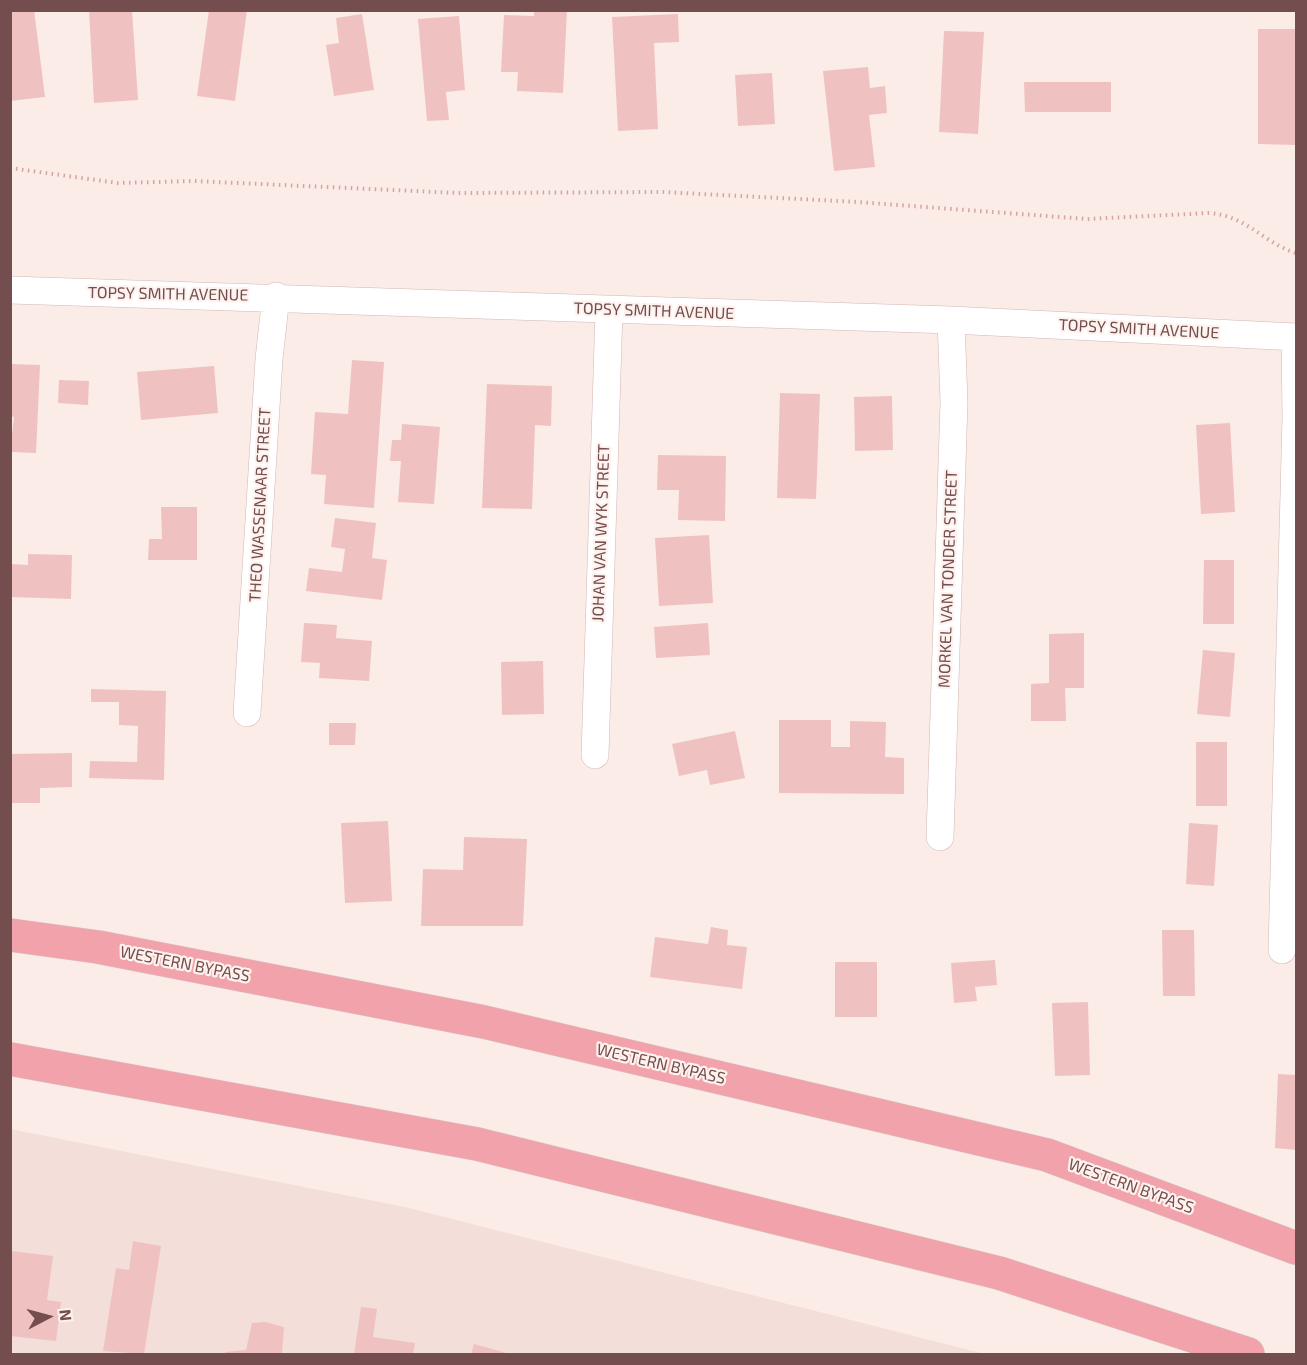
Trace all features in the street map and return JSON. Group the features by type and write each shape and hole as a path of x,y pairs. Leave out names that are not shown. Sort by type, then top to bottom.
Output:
{"highway":[{"name":"WESTERN BYPASS","path":"10,935 98,947 484,1023 1047,1155 1296,1248"},
{"path":"10,1059 477,1144 999,1273 1248,1354"}],"street":[{"name":"TOPSY SMITH AVENUE","path":"10,290 276,296 609,311 951,320 1296,337"},
{"name":"THEO WASSENAAR STREET","path":"247,713 269,359 276,296"},
{"name":"JOHAN VAN WYK STREET","path":"595,754 609,311"},
{"name":"MORKEL VAN TONDER STREET","path":"940,837 954,402 951,320"},
{"path":"1282,950 1296,417 1296,337"}],"path":[{"path":"10,168 118,183 194,181 459,193 663,192 858,202 1087,219 1227,214 1253,227 1287,250 1296,253"}],"shaded area":[{"path":"10,1129 405,1207 985,1354 11,1354"}],"building":[{"path":"10,10 34,10 45,97 10,101"},
{"path":"89,10 132,10 138,100 94,103"},
{"path":"209,10 247,10 235,101 197,96"},
{"path":"534,10 567,10 563,93 517,91 518,72 501,72 504,15 534,16"},
{"path":"362,14 374,90 334,96 326,45 339,43 336,18"},
{"path":"678,14 679,42 654,43 658,129 618,131 612,17"},
{"path":"459,16 465,90 446,92 449,120 427,121 418,19"},
{"path":"1258,29 1296,29 1296,145 1258,144"},
{"path":"944,31 984,32 978,134 939,132"},
{"path":"868,67 870,88 885,86 887,113 869,115 875,167 834,171 823,71"},
{"path":"772,73 775,124 738,126 735,75"},
{"path":"1024,82 1111,82 1111,112 1025,112"},
{"path":"352,360 384,362 374,508 324,504 326,475 311,474 315,412 348,414"},
{"path":"10,364 40,365 36,453 10,452 14,417 10,416"},
{"path":"214,366 218,413 141,420 137,372"},
{"path":"59,380 89,381 88,405 58,403"},
{"path":"487,384 552,386 551,426 535,425 532,509 482,508"},
{"path":"780,393 820,394 816,499 777,498"},
{"path":"892,396 893,450 855,451 854,397"},
{"path":"1230,423 1235,512 1201,514 1196,425"},
{"path":"402,424 440,427 434,504 398,502 401,461 390,461 392,440 401,440"},
{"path":"658,455 726,456 725,521 678,520 679,490 657,490"},
{"path":"161,507 197,507 197,560 148,560 149,539 162,539"},
{"path":"335,518 376,523 372,558 387,560 382,600 306,591 309,568 342,572 345,549 331,547"},
{"path":"709,535 713,603 659,606 655,538"},
{"path":"28,554 72,555 71,599 10,597 10,564 28,565"},
{"path":"1204,560 1234,560 1234,624 1203,624"},
{"path":"304,623 337,625 336,638 372,641 369,681 319,678 320,663 301,662"},
{"path":"708,623 710,655 656,658 654,627"},
{"path":"1084,633 1084,688 1065,688 1066,721 1031,721 1031,684 1049,683 1049,634"},
{"path":"1203,650 1235,653 1230,717 1197,714"},
{"path":"543,661 544,714 502,715 501,662"},
{"path":"91,689 166,691 164,780 89,778 90,761 137,762 138,726 119,725 119,702 91,702"},
{"path":"779,720 831,720 831,747 850,747 850,721 886,722 885,757 904,758 904,794 779,793"},
{"path":"329,723 356,723 355,745 329,745"},
{"path":"735,731 745,778 710,785 707,770 679,776 672,744"},
{"path":"1196,742 1227,742 1227,806 1196,806"},
{"path":"72,753 72,787 40,788 40,803 10,803 10,754"},
{"path":"388,821 392,901 345,903 341,823"},
{"path":"1189,823 1218,825 1214,886 1186,884"},
{"path":"464,837 527,839 523,926 421,926 423,869 463,870"},
{"path":"711,927 728,930 727,945 747,947 742,989 650,977 655,937 708,944"},
{"path":"1162,930 1194,930 1195,996 1163,996"},
{"path":"995,960 997,985 975,987 977,1001 954,1003 951,963"},
{"path":"835,962 877,962 877,1017 835,1017"},
{"path":"1088,1002 1090,1075 1055,1076 1052,1003"},
{"path":"1278,1074 1296,1075 1296,1150 1275,1148"},
{"path":"133,1241 161,1246 144,1354 103,1351 116,1268 129,1270"},
{"path":"11,1251 53,1256 47,1300 61,1302 56,1341 10,1336"},
{"path":"361,1307 377,1309 373,1337 415,1343 413,1354 354,1354"},
{"path":"265,1322 284,1327 282,1354 225,1354 225,1352 246,1350 252,1323"},
{"path":"474,1344 510,1354 471,1354"}]}
